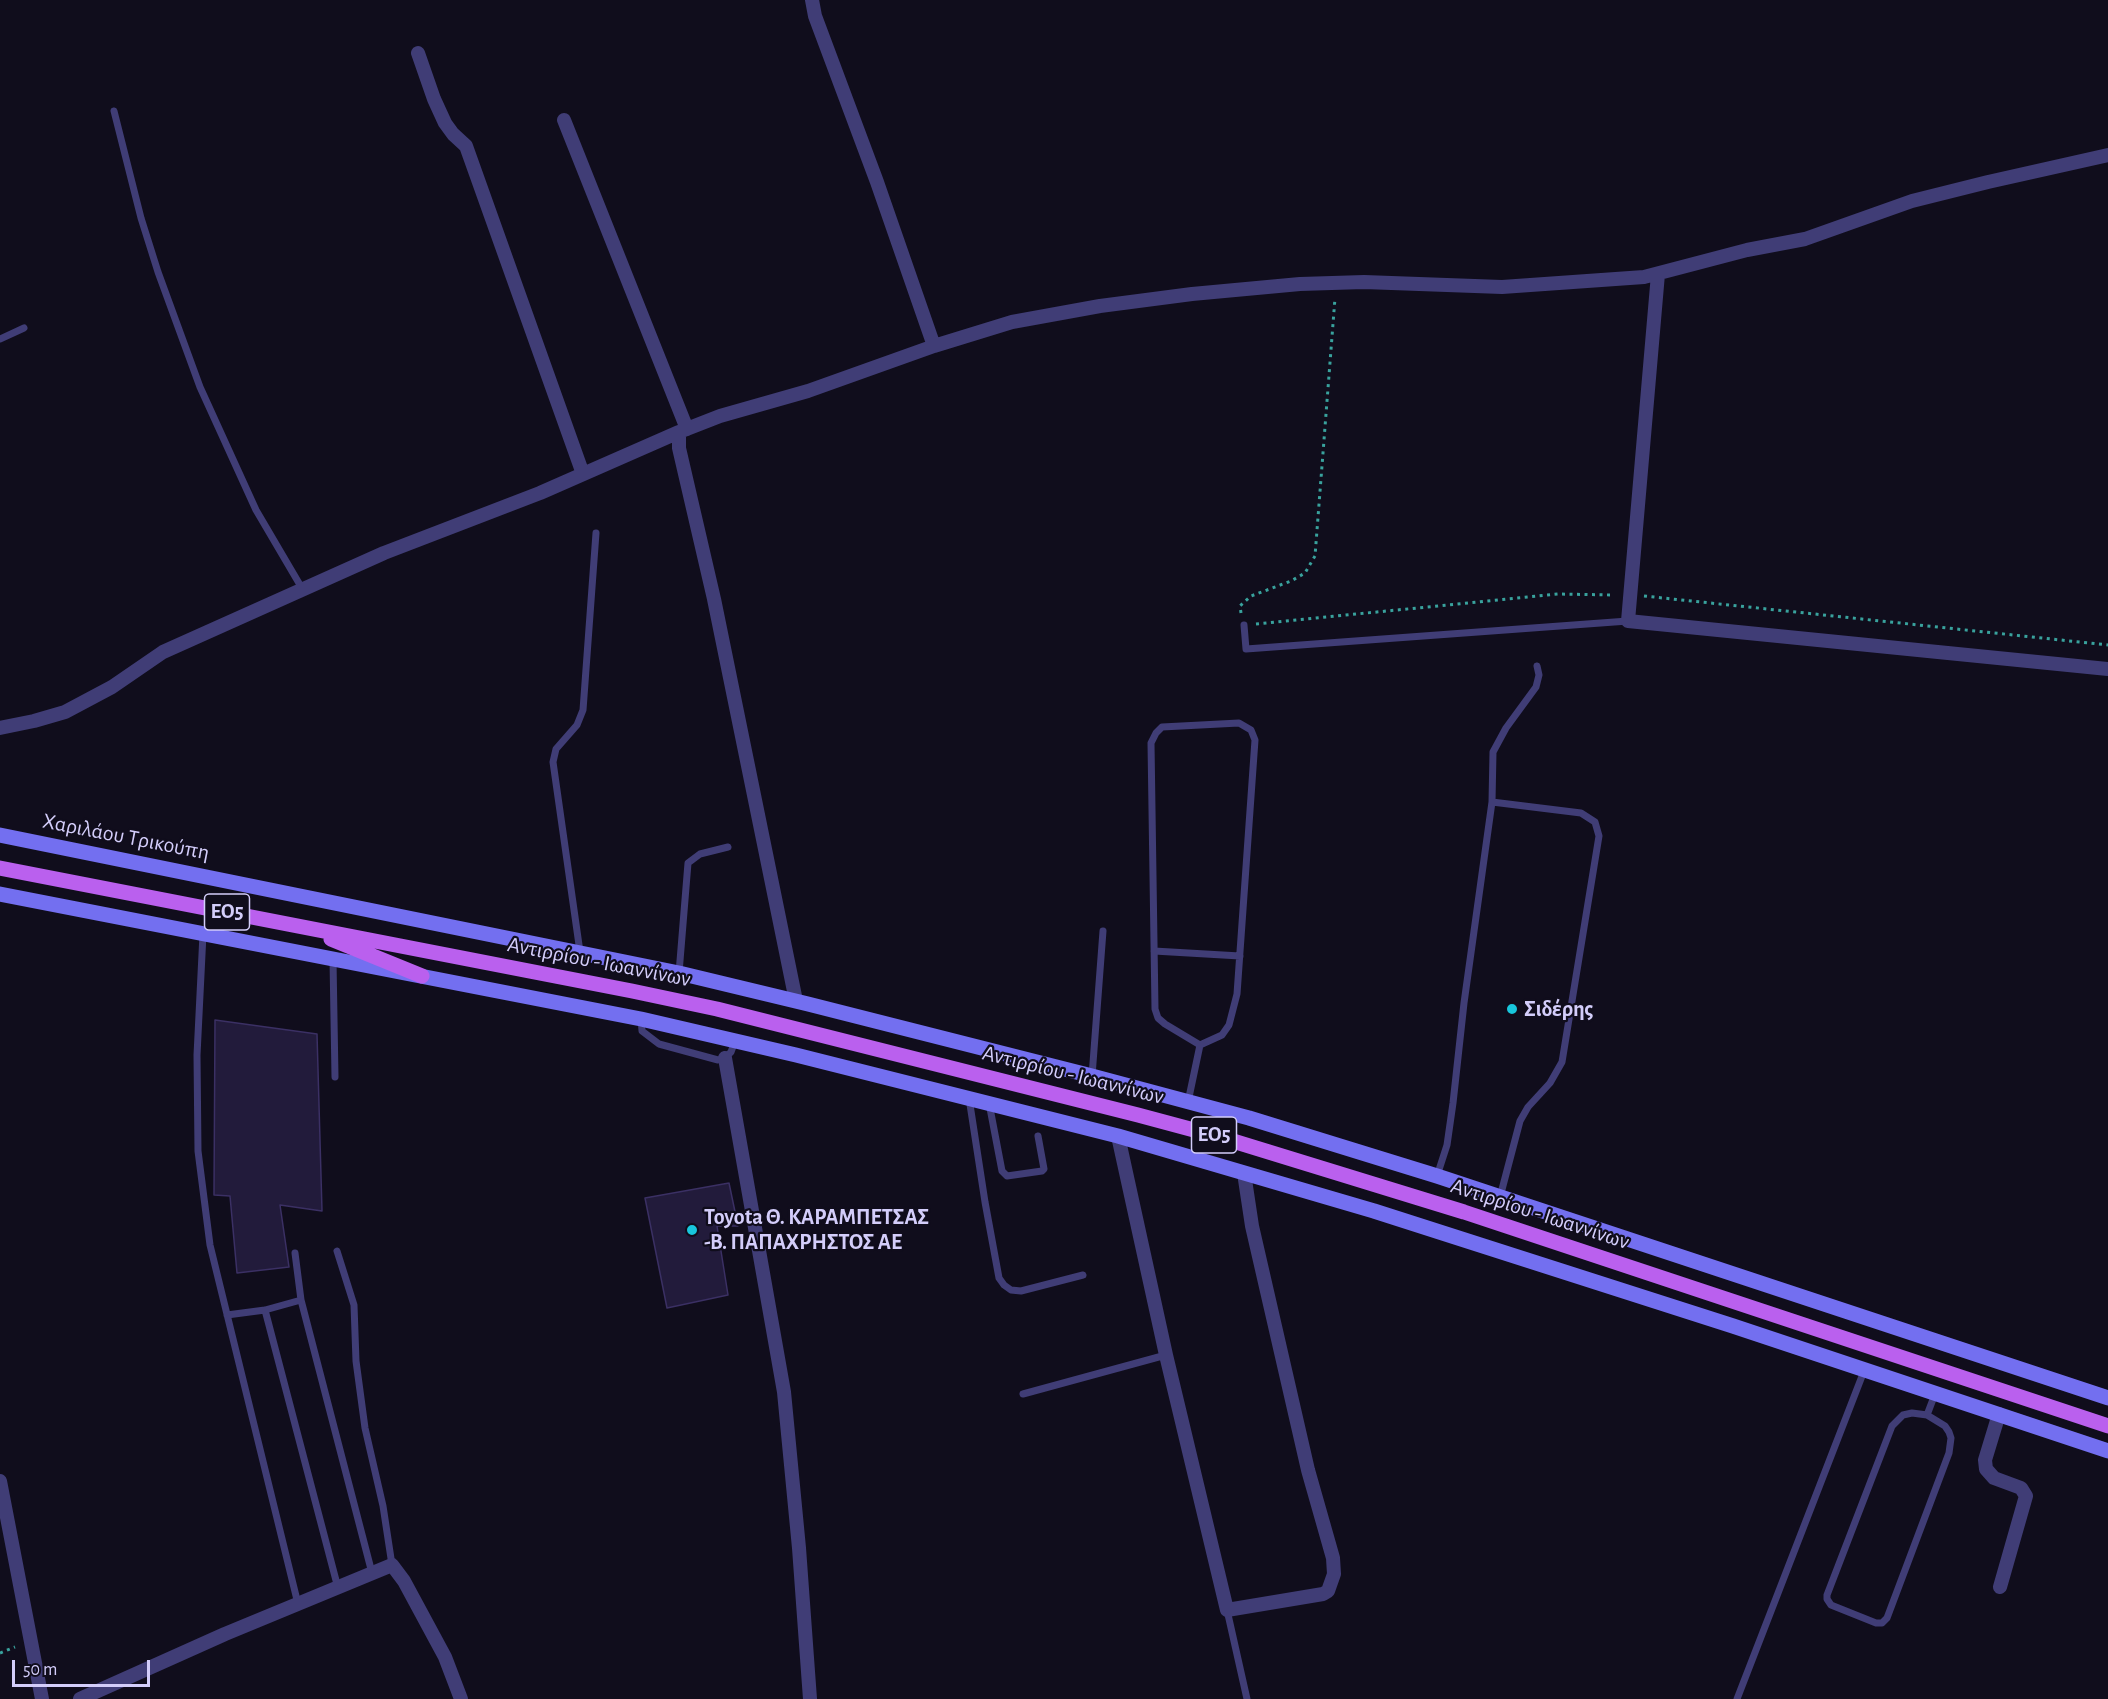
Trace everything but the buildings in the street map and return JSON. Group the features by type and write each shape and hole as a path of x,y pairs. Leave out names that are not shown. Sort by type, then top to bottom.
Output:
{"main road":[{"path":"0,857 27,873"},
{"name":"Αντιρρίου - Ιωαννίνων","path":"0,868 717,1009 1220,1137 1464,1212 2108,1426"},
{"path":"298,926 422,976"}],"street":[{"path":"812,0 815,16 877,182 934,346"},
{"path":"418,53 445,123 466,146 583,474"},
{"path":"564,120 683,431 680,448 714,599 796,1001"},
{"path":"0,728 34,721 73,708 112,687 163,651 384,554 720,416 807,391 934,346 1012,322 1100,306 1192,294 1300,284 1502,287 1644,277 1747,249 1804,239 1912,201 2108,155"},
{"path":"1658,274 1628,621 2108,669"},
{"name":"Χαριλάου Τρικούπη","path":"0,835 679,973 1092,1076 1289,1130 1437,1176 2108,1398"},
{"path":"0,894 641,1019 1118,1136 1509,1254 2108,1451"},
{"path":"725,1058 784,1392 810,1699"},
{"path":"1118,1136 1166,1355 1227,1610 1323,1594 1332,1584 1334,1574 1333,1558 1308,1470 1252,1226 1244,1173"},
{"path":"1999,1414 1985,1460 1986,1469 1994,1478 2021,1488 2026,1496 2000,1587"},
{"path":"0,1481 42,1699"},
{"path":"80,1699 225,1634 392,1565 404,1581 445,1657 462,1699"}],"lane":[{"path":"114,111 132,186 158,272 200,387 256,510 303,590"},
{"path":"0,339 24,328"},
{"path":"580,952 553,762 556,749 577,725 583,710 596,532"},
{"path":"1244,625 1246,649 1628,621"},
{"path":"1437,1176 1447,1144 1492,802 1493,752 1506,728 1536,687 1539,675 1537,666"},
{"path":"1239,723 1251,730 1255,740 1237,994 1229,1025 1222,1035 1200,1045 1165,1024 1158,1018 1155,1009 1151,743 1162,727 1239,723"},
{"path":"1492,802 1581,813 1595,822 1599,836 1562,1062 1550,1083 1528,1107 1520,1121 1500,1197"},
{"path":"679,973 688,863 700,854 728,847"},
{"path":"1092,1076 1103,931"},
{"path":"203,934 197,1055 198,1151 210,1245 298,1604"},
{"path":"1154,951 1240,956"},
{"path":"333,960 335,1077"},
{"path":"641,1019 642,1031 659,1044 718,1060 725,1058 731,1052 735,1041"},
{"path":"1188,1102 1200,1045"},
{"path":"969,1098 999,1278 1011,1290 1021,1291 1083,1275"},
{"path":"989,1103 1002,1171 1007,1176 1044,1169 1038,1136"},
{"path":"337,1251 354,1305 356,1362 365,1428 383,1506 392,1565"},
{"path":"295,1253 301,1300 372,1573"},
{"path":"227,1315 265,1310 301,1300"},
{"path":"265,1310 338,1588"},
{"path":"1023,1394 1166,1355"},
{"path":"1737,1699 1864,1371"},
{"path":"1928,1415 1935,1394"},
{"path":"1912,1413 1928,1415 1945,1426 1949,1432 1951,1438 1949,1453 1887,1618 1882,1623 1876,1623 1831,1605 1827,1595 1892,1426 1903,1415 1912,1413"},
{"path":"1227,1610 1247,1699"}],"path":[{"path":"1244,625 1240,606 1251,596 1291,581 1305,573 1315,556 1336,283"}],"place":[{"name":"Σιδέρης","path":"1512,1009"},
{"name":"Toyota Θ. ΚΑΡΑΜΠΕΤΣΑΣ -Β. ΠΑΠΑΧΡΗΣΤΟΣ ΑΕ","path":"692,1230"}]}
